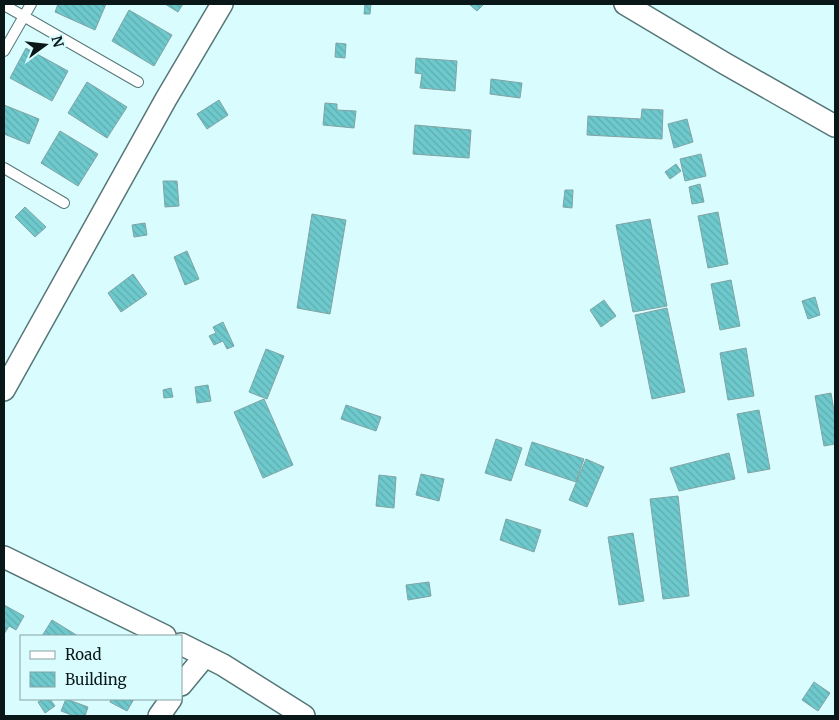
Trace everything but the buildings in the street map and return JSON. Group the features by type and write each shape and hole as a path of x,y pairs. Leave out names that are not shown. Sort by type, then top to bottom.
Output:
{"street":[{"path":"4,390 166,99 222,4"},
{"path":"625,4 835,126"},
{"path":"4,557 163,635"},
{"path":"113,610 141,635"},
{"path":"182,644 222,665 304,716"},
{"path":"182,684 205,656"},
{"path":"159,716 170,700"}],"lane":[{"path":"4,51 31,4"},
{"path":"4,5 138,82"},
{"path":"4,168 64,203"}]}
